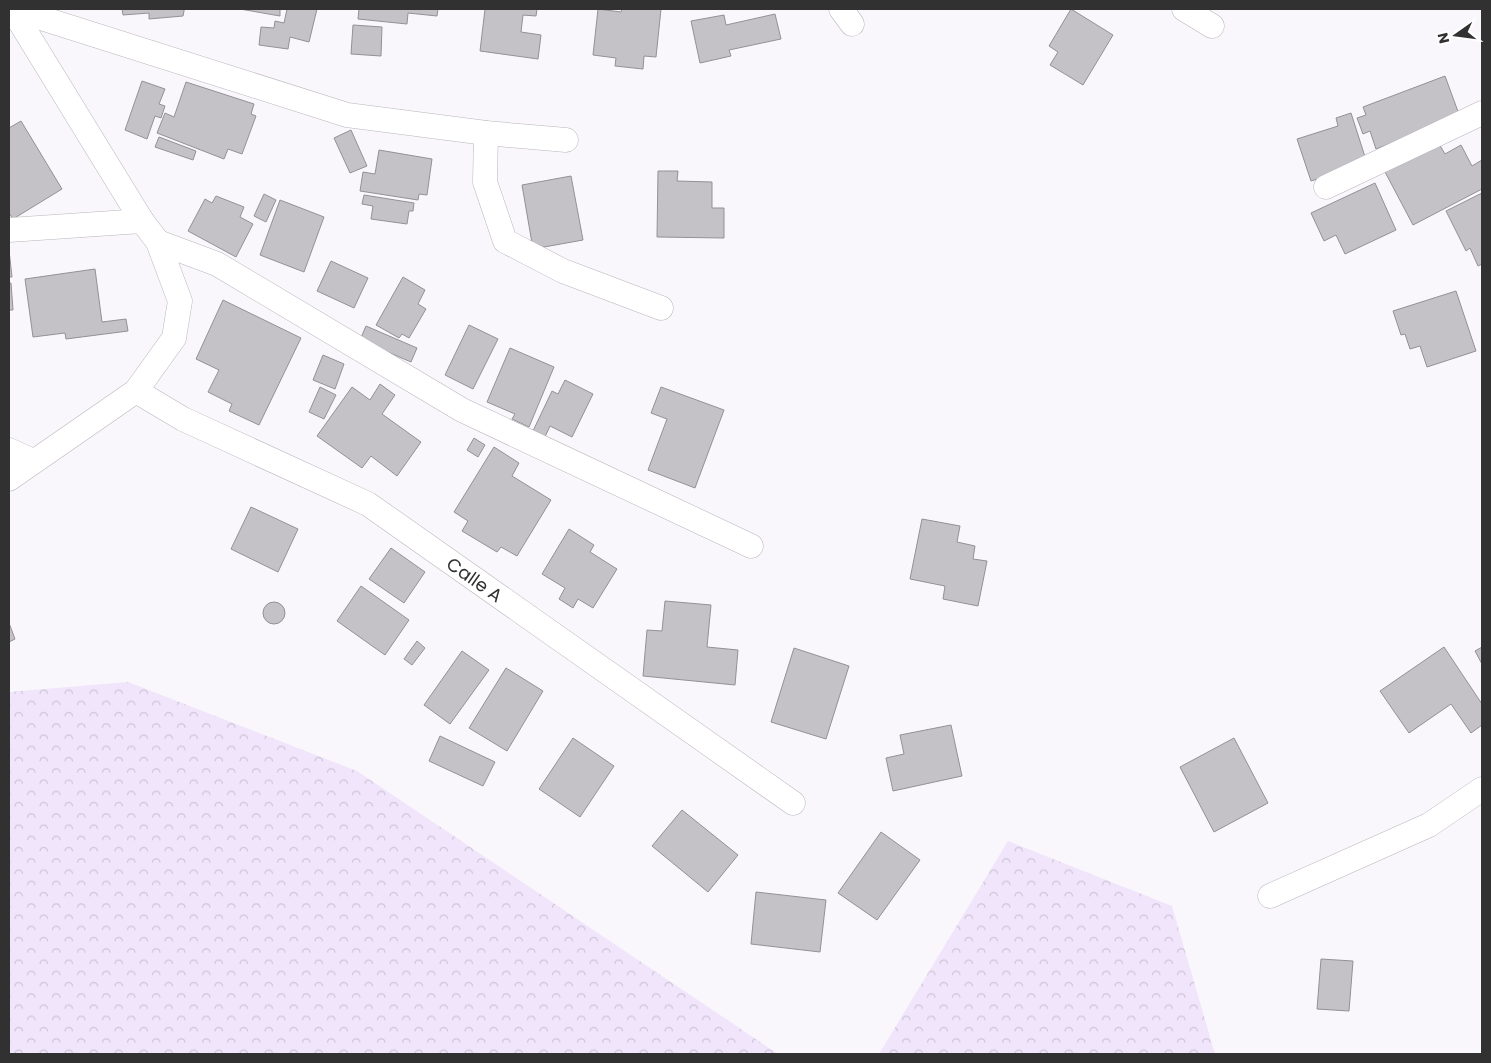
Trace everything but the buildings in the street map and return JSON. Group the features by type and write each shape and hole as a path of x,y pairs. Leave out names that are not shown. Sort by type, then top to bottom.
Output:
{"street":[{"path":"12,9 347,115 486,133 566,140"},
{"path":"9,479 136,392 174,338 180,301 158,242 142,221 12,9"},
{"path":"1184,9 1212,26"},
{"path":"1326,187 1482,113"},
{"path":"486,133 485,182 505,241 563,271 662,308"},
{"path":"9,230 142,221"},
{"path":"158,242 217,264 462,410 751,546"},
{"name":"Calle A","path":"136,392 183,419 368,504 793,803"},
{"path":"9,450 33,461"},
{"path":"1270,896 1429,825 1482,789"}],"green space":[{"path":"128,682 357,771 778,1054 9,1054 9,692"},
{"path":"1008,841 1172,906 1215,1054 879,1054"}]}
